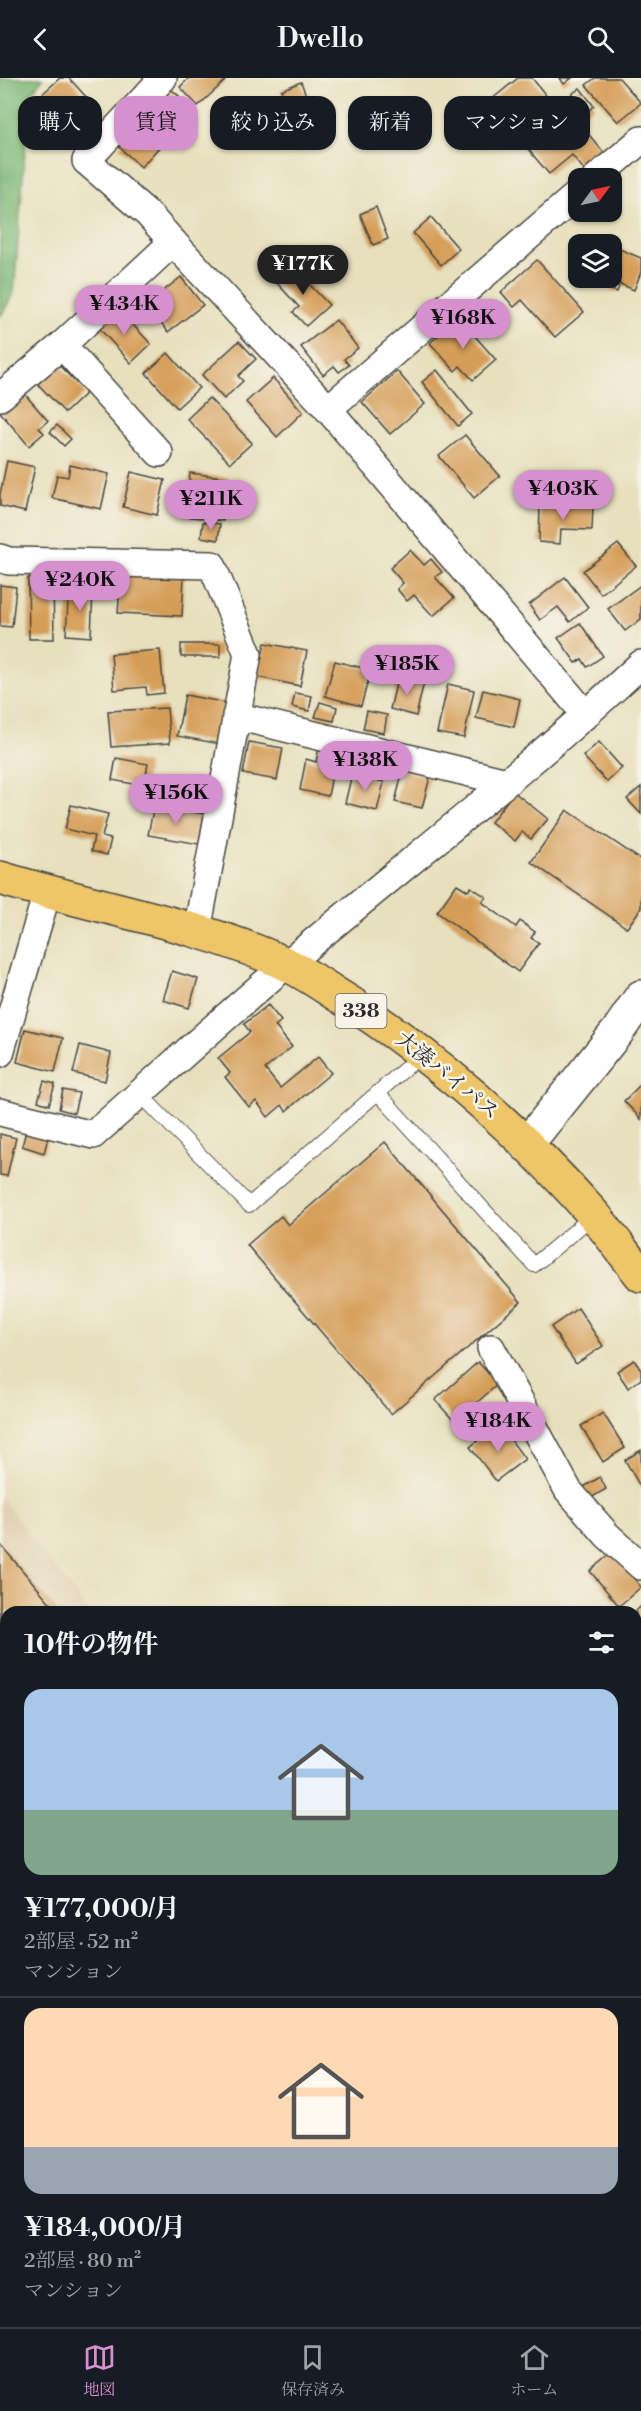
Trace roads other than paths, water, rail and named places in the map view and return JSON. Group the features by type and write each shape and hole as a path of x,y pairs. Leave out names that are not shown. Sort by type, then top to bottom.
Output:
{"highway":[{"name":"大湊バイパス","path":"0,878 47,893 196,931 287,964 373,1018 422,1054 500,1119 594,1215 641,1275"}],"street":[{"path":"163,78 86,160 148,214 328,410 586,715"},
{"path":"608,168 641,140"},
{"path":"328,410 568,203"},
{"path":"0,397 62,345 173,242"},
{"path":"62,345 159,453"},
{"path":"0,558 9,561 212,565 248,654 196,931"},
{"path":"0,1112 93,1135 287,964 507,782 586,715 641,664"},
{"path":"236,716 507,782"},
{"path":"0,1053 47,893"},
{"path":"526,1145 618,1031 641,997"},
{"path":"491,1348 568,1490 608,1535 641,1566"}],"lane":[{"path":"140,1094 249,1205 422,1054"},
{"path":"378,1093 534,1265 594,1215"}]}
